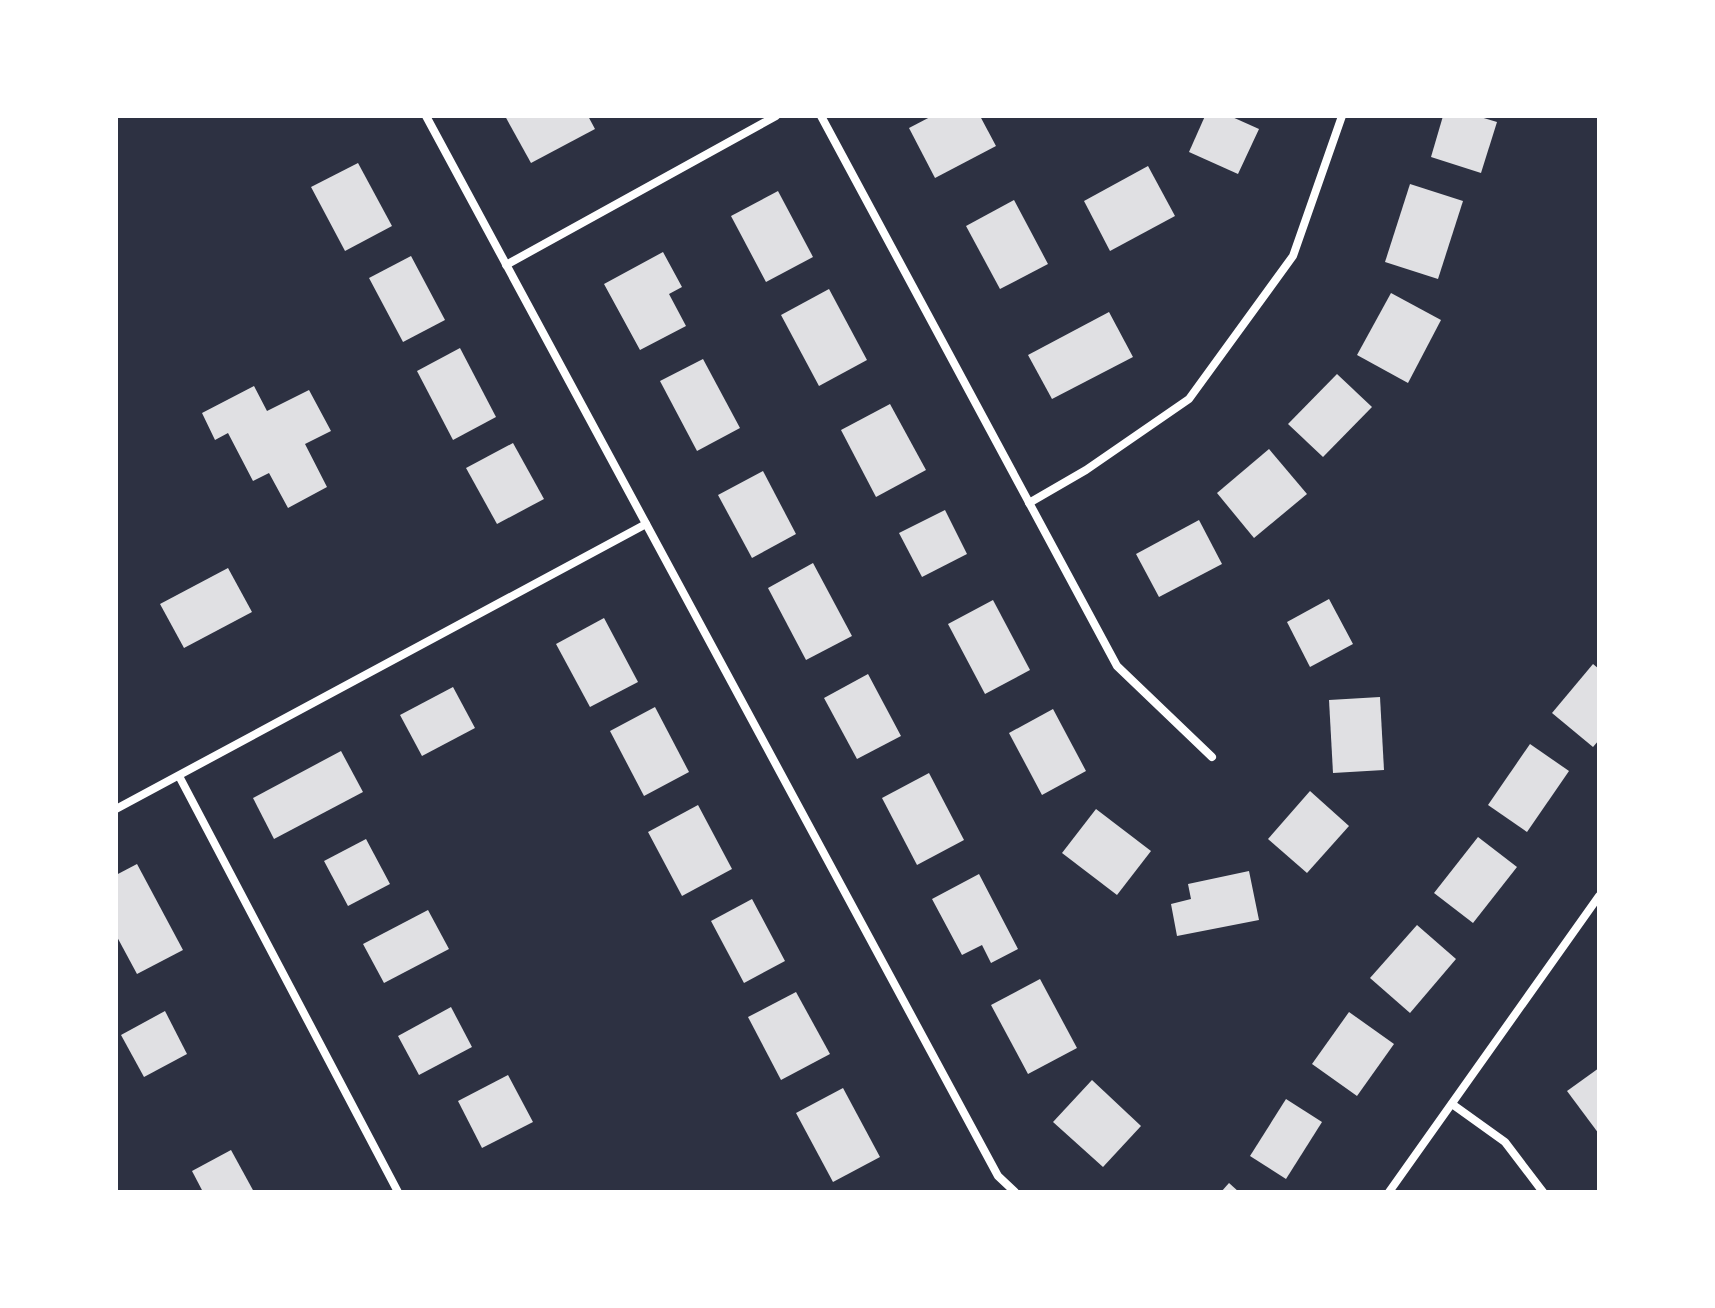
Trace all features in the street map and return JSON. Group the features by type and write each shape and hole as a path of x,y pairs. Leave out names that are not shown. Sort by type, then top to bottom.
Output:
{"street":[{"path":"426,116 998,1176 1015,1192"},
{"path":"506,265 776,116"},
{"path":"821,116 1117,666 1212,757"},
{"path":"1029,503 1086,470 1189,399 1293,256 1342,116"},
{"path":"116,809 646,524"},
{"path":"179,776 398,1192"},
{"path":"1389,1192 1599,896"},
{"path":"1452,1104 1505,1142 1543,1192"}],"building":[{"path":"505,116 588,116 595,129 531,163"},
{"path":"932,116 980,116 996,146 935,178 909,128"},
{"path":"1205,116 1230,116 1259,129 1238,174 1189,152"},
{"path":"1443,116 1477,116 1497,122 1481,173 1431,157"},
{"path":"358,163 392,226 345,251 311,187"},
{"path":"1148,166 1175,216 1110,251 1084,201"},
{"path":"1410,184 1463,201 1438,279 1385,262"},
{"path":"778,191 813,257 766,282 731,216"},
{"path":"1014,200 1048,264 1000,289 966,226"},
{"path":"663,252 682,287 669,294 686,326 640,350 604,284"},
{"path":"411,256 445,320 403,342 369,278"},
{"path":"829,289 867,360 819,386 781,315"},
{"path":"1391,293 1441,320 1408,383 1357,355"},
{"path":"1109,312 1133,357 1052,399 1028,355"},
{"path":"460,348 496,417 453,440 417,371"},
{"path":"703,359 740,428 697,451 660,381"},
{"path":"1337,374 1372,407 1323,457 1288,424"},
{"path":"254,386 267,411 309,390 331,431 305,444 327,487 288,508 269,473 253,481 228,433 215,440 202,413"},
{"path":"890,404 926,470 876,497 841,430"},
{"path":"513,443 544,499 497,524 466,468"},
{"path":"1269,449 1307,494 1254,538 1217,493"},
{"path":"763,471 796,534 752,558 718,495"},
{"path":"945,510 967,554 922,577 899,533"},
{"path":"1199,520 1222,564 1159,597 1136,554"},
{"path":"813,563 852,636 806,660 768,588"},
{"path":"228,568 252,612 184,648 160,604"},
{"path":"1329,599 1353,644 1310,667 1287,622"},
{"path":"993,600 1030,670 985,694 948,624"},
{"path":"604,618 638,682 590,707 556,644"},
{"path":"1593,664 1599,669 1599,740 1593,747 1552,713"},
{"path":"868,674 901,736 857,759 824,698"},
{"path":"453,687 475,728 422,756 400,715"},
{"path":"1380,697 1384,770 1333,773 1329,700"},
{"path":"655,707 689,772 644,796 610,731"},
{"path":"1053,709 1086,771 1042,795 1009,733"},
{"path":"1530,744 1569,771 1527,832 1488,805"},
{"path":"341,751 363,792 274,839 253,798"},
{"path":"929,773 964,840 917,865 882,798"},
{"path":"1310,791 1349,826 1307,873 1268,839"},
{"path":"698,805 732,869 682,896 648,832"},
{"path":"1096,809 1151,851 1117,895 1062,853"},
{"path":"1478,837 1517,867 1473,923 1434,893"},
{"path":"366,839 390,884 348,906 324,861"},
{"path":"137,864 183,950 137,974 116,935 116,875"},
{"path":"1249,871 1259,920 1177,936 1171,904 1191,899 1188,884"},
{"path":"979,874 1018,949 991,963 982,945 962,955 932,899"},
{"path":"752,899 785,961 744,983 711,921"},
{"path":"428,910 449,949 384,983 363,944"},
{"path":"1417,925 1456,959 1410,1013 1370,978"},
{"path":"1040,979 1077,1048 1028,1074 991,1005"},
{"path":"796,992 830,1054 781,1080 748,1017"},
{"path":"451,1007 472,1047 419,1075 398,1036"},
{"path":"165,1011 187,1054 144,1077 121,1035"},
{"path":"1349,1012 1394,1044 1357,1096 1312,1064"},
{"path":"1599,1068 1599,1134 1567,1091"},
{"path":"508,1075 533,1122 482,1148 458,1101"},
{"path":"1092,1080 1141,1126 1103,1167 1053,1122"},
{"path":"843,1088 880,1157 833,1182 796,1113"},
{"path":"1286,1099 1322,1122 1286,1179 1250,1156"},
{"path":"231,1150 254,1192 203,1192 192,1171"},
{"path":"1229,1183 1239,1192 1221,1192"}]}
